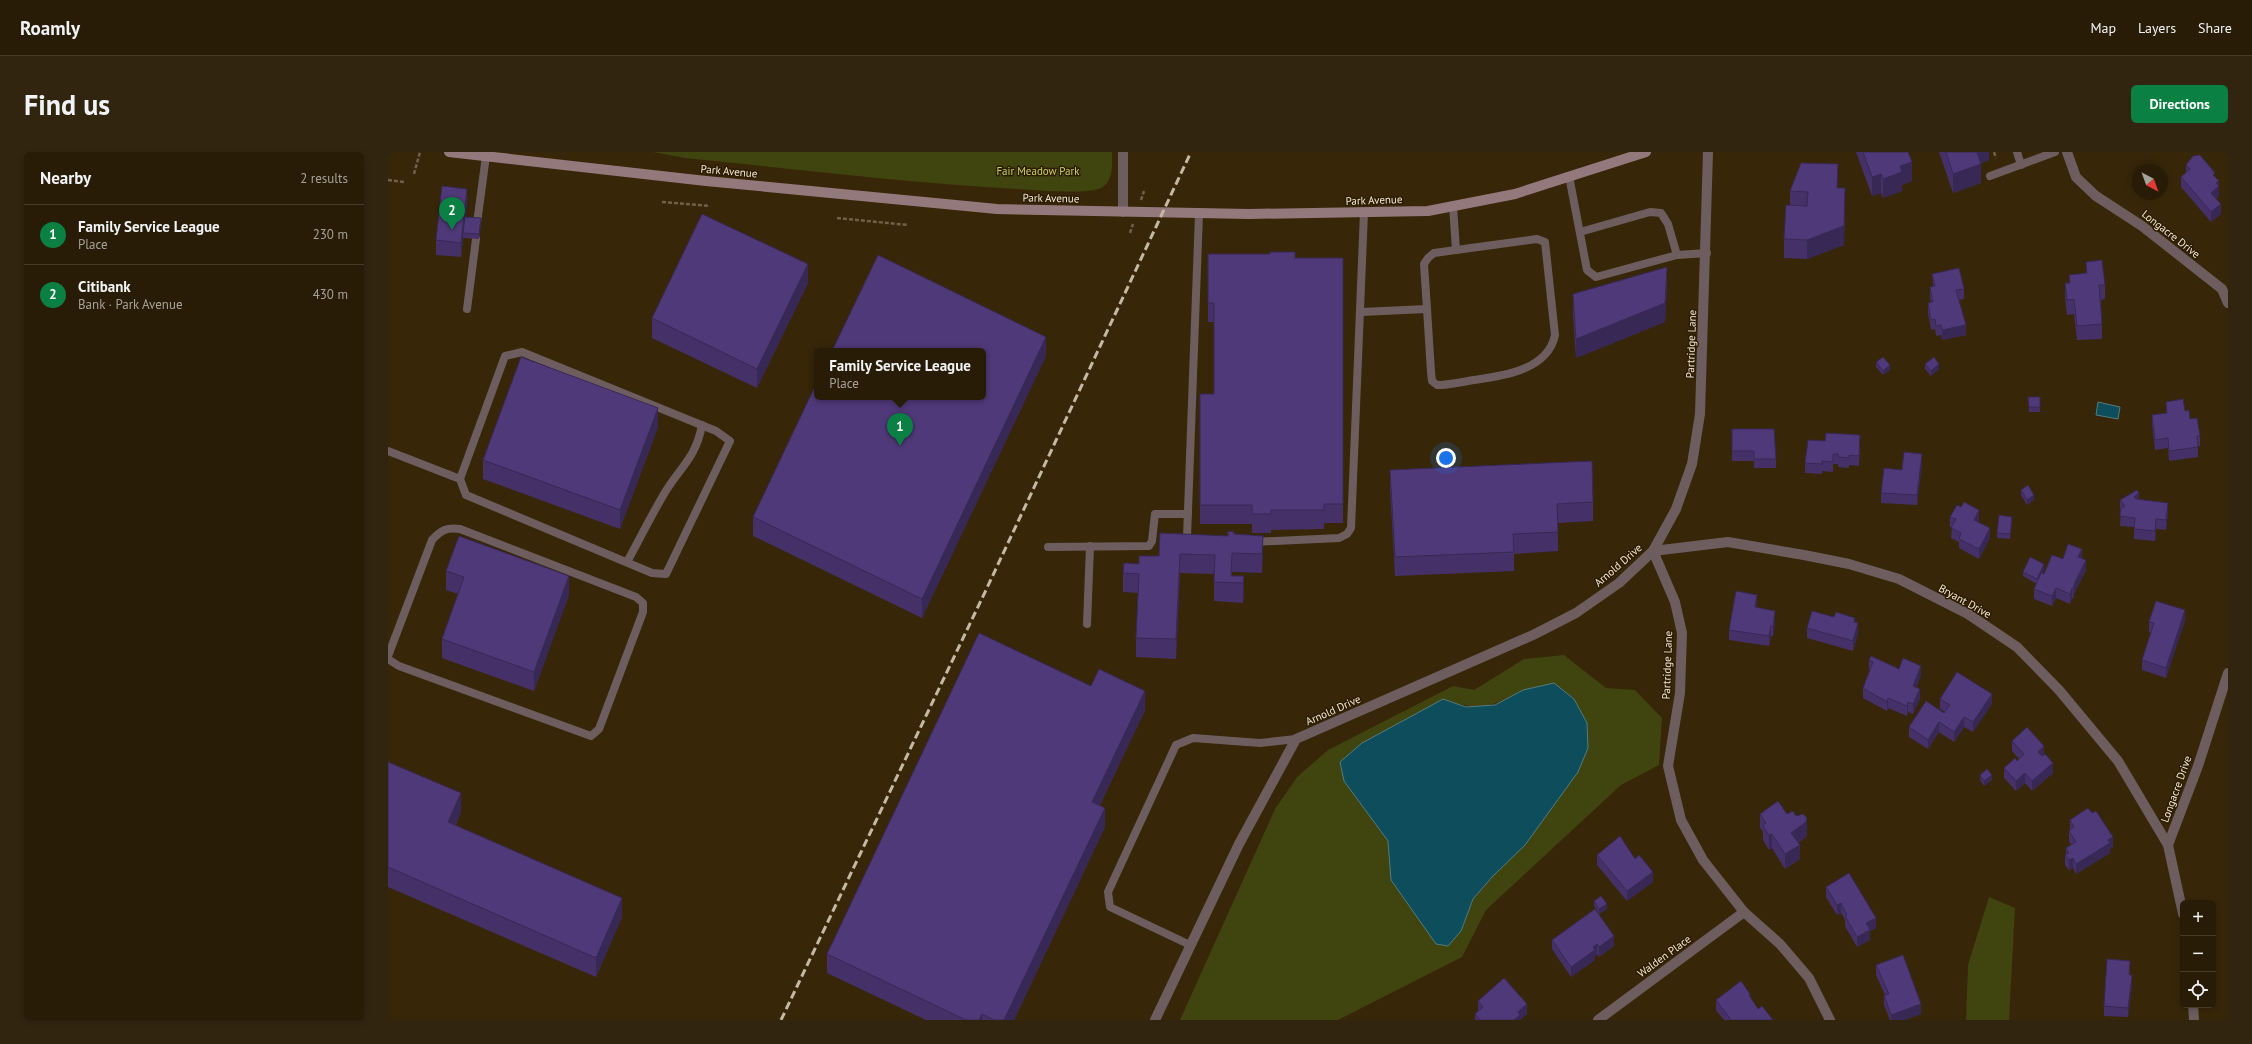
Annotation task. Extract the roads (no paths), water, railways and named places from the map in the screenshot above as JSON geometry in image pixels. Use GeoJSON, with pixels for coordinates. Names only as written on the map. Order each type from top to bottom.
{"type":"FeatureCollection","features":[{"type":"Feature","properties":{"kind":"main road","name":"Park Avenue"},"geometry":{"type":"LineString","coordinates":[[449,152],[706,181],[997,209],[1198,214],[1428,211],[1515,194],[1646,152]]}},
{"type":"Feature","properties":{"kind":"street"},"geometry":{"type":"LineString","coordinates":[[1123,152],[1123,212]]}},
{"type":"Feature","properties":{"kind":"street","name":"Partridge Lane"},"geometry":{"type":"LineString","coordinates":[[1708,152],[1700,414],[1692,464],[1676,509],[1653,551],[1675,602],[1682,633],[1680,693],[1668,766],[1681,820],[1703,860],[1744,912],[1780,944],[1809,978],[1830,1020]]}},
{"type":"Feature","properties":{"kind":"street","name":"Longacre Drive"},"geometry":{"type":"LineString","coordinates":[[2067,152],[2076,177],[2096,196],[2142,226],[2225,286],[2228,303]]}},
{"type":"Feature","properties":{"kind":"street","name":"Bryant Drive"},"geometry":{"type":"LineString","coordinates":[[1653,551],[1728,542],[1849,564],[1899,580],[1968,614],[2017,647],[2059,690],[2118,761],[2168,845]]}},
{"type":"Feature","properties":{"kind":"street","name":"Arnold Drive"},"geometry":{"type":"LineString","coordinates":[[1296,740],[1533,636],[1576,613],[1619,583],[1653,551]]}},
{"type":"Feature","properties":{"kind":"street","name":"Longacre Drive"},"geometry":{"type":"LineString","coordinates":[[2168,845],[2198,766],[2228,673]]}},
{"type":"Feature","properties":{"kind":"street"},"geometry":{"type":"LineString","coordinates":[[1156,1020],[1190,945],[1239,844],[1296,740]]}},
{"type":"Feature","properties":{"kind":"street"},"geometry":{"type":"LineString","coordinates":[[2168,845],[2180,900]]}},
{"type":"Feature","properties":{"kind":"street","name":"Walden Place"},"geometry":{"type":"LineString","coordinates":[[1598,1020],[1744,912]]}},
{"type":"Feature","properties":{"kind":"street"},"geometry":{"type":"LineString","coordinates":[[2193,1008],[2194,1020]]}},
{"type":"Feature","properties":{"kind":"lane"},"geometry":{"type":"LineString","coordinates":[[2017,152],[2021,165]]}},
{"type":"Feature","properties":{"kind":"lane"},"geometry":{"type":"LineString","coordinates":[[1990,176],[2055,152]]}},
{"type":"Feature","properties":{"kind":"lane"},"geometry":{"type":"LineString","coordinates":[[477,223],[486,156]]}},
{"type":"Feature","properties":{"kind":"lane"},"geometry":{"type":"LineString","coordinates":[[1569,176],[1587,270],[1596,277],[1677,255],[1706,253]]}},
{"type":"Feature","properties":{"kind":"lane"},"geometry":{"type":"LineString","coordinates":[[1453,206],[1456,250]]}},
{"type":"Feature","properties":{"kind":"lane"},"geometry":{"type":"LineString","coordinates":[[1580,232],[1650,212],[1661,212],[1668,224],[1677,255]]}},
{"type":"Feature","properties":{"kind":"lane"},"geometry":{"type":"LineString","coordinates":[[1244,542],[1340,538],[1347,534],[1351,528],[1364,213]]}},
{"type":"Feature","properties":{"kind":"lane"},"geometry":{"type":"LineString","coordinates":[[1198,214],[1187,537],[1189,541],[1200,542]]}},
{"type":"Feature","properties":{"kind":"lane"},"geometry":{"type":"LineString","coordinates":[[467,309],[476,239]]}},
{"type":"Feature","properties":{"kind":"lane"},"geometry":{"type":"LineString","coordinates":[[1537,239],[1545,242],[1555,335],[1553,345],[1547,353],[1535,362],[1511,374],[1437,385],[1432,381],[1427,310],[1424,264],[1434,253],[1537,239]]}},
{"type":"Feature","properties":{"kind":"lane"},"geometry":{"type":"LineString","coordinates":[[1361,312],[1427,310]]}},
{"type":"Feature","properties":{"kind":"lane"},"geometry":{"type":"LineString","coordinates":[[522,352],[702,424],[716,430],[730,441],[666,574],[652,573],[466,495],[460,479],[505,356],[522,352]]}},
{"type":"Feature","properties":{"kind":"lane"},"geometry":{"type":"LineString","coordinates":[[627,562],[665,492],[691,458],[699,440],[702,424]]}},
{"type":"Feature","properties":{"kind":"lane"},"geometry":{"type":"LineString","coordinates":[[388,451],[460,479]]}},
{"type":"Feature","properties":{"kind":"lane"},"geometry":{"type":"LineString","coordinates":[[1048,547],[1148,546],[1152,541],[1155,514],[1188,514]]}},
{"type":"Feature","properties":{"kind":"lane"},"geometry":{"type":"LineString","coordinates":[[388,656],[432,540],[439,532],[449,527],[460,529],[629,594],[636,597],[643,603],[643,612],[599,729],[591,736],[399,666],[388,659]]}},
{"type":"Feature","properties":{"kind":"lane"},"geometry":{"type":"LineString","coordinates":[[1088,624],[1090,546]]}},
{"type":"Feature","properties":{"kind":"lane"},"geometry":{"type":"LineString","coordinates":[[1190,945],[1110,907],[1108,892],[1176,745],[1193,738],[1260,743],[1296,740]]}},
{"type":"Feature","properties":{"kind":"water"},"geometry":{"type":"Polygon","coordinates":[[[2098,402],[2120,407],[2118,419],[2096,415],[2098,402]]]}},
{"type":"Feature","properties":{"kind":"water"},"geometry":{"type":"Polygon","coordinates":[[[1554,683],[1574,699],[1587,723],[1588,748],[1578,772],[1525,845],[1493,876],[1473,899],[1461,931],[1448,946],[1436,944],[1391,880],[1388,841],[1344,781],[1340,762],[1362,743],[1443,699],[1466,707],[1495,705],[1523,690],[1554,683]]]}},
{"type":"Feature","properties":{"kind":"railway"},"geometry":{"type":"LineString","coordinates":[[781,1020],[986,590],[1191,152]]}},
{"type":"Feature","properties":{"kind":"place","name":"Citibank"},"geometry":{"type":"Point","coordinates":[452,230]}},
{"type":"Feature","properties":{"kind":"place","name":"Family Service League"},"geometry":{"type":"Point","coordinates":[900,446]}},
{"type":"Feature","properties":{"kind":"park label","name":"Fair Meadow Park"},"geometry":{"type":"Point","coordinates":[1038,171]}}]}
